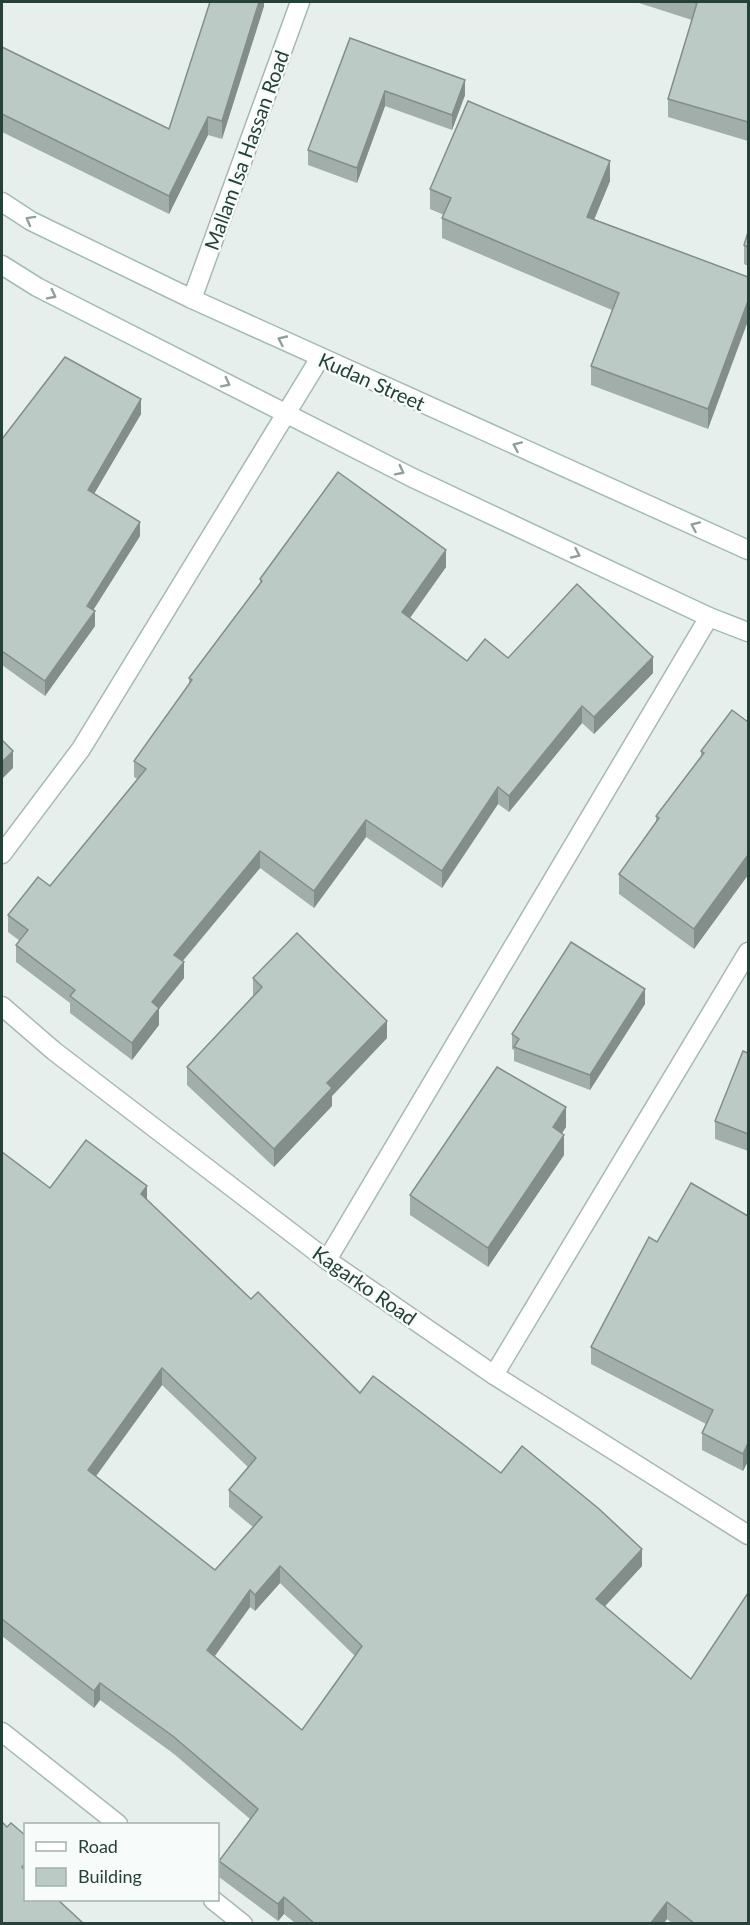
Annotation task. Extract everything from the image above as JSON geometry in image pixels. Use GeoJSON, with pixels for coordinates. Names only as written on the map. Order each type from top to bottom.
{"type":"FeatureCollection","features":[{"type":"Feature","properties":{"kind":"street","name":"Mallam Isa Hassan Road"},"geometry":{"type":"LineString","coordinates":[[192,300],[300,2]]}},
{"type":"Feature","properties":{"kind":"street","name":"Kudan Street"},"geometry":{"type":"LineString","coordinates":[[2,202],[31,221],[192,300],[748,549]]}},
{"type":"Feature","properties":{"kind":"street"},"geometry":{"type":"LineString","coordinates":[[2,265],[37,287],[413,478],[709,617],[748,632]]}},
{"type":"Feature","properties":{"kind":"street"},"geometry":{"type":"LineString","coordinates":[[2,854],[81,749],[320,358]]}},
{"type":"Feature","properties":{"kind":"street"},"geometry":{"type":"LineString","coordinates":[[327,1260],[709,617]]}},
{"type":"Feature","properties":{"kind":"street"},"geometry":{"type":"LineString","coordinates":[[494,1375],[748,952]]}},
{"type":"Feature","properties":{"kind":"street","name":"Kagarko Road"},"geometry":{"type":"LineString","coordinates":[[2,1006],[54,1051],[327,1260],[494,1375],[748,1534]]}},
{"type":"Feature","properties":{"kind":"street"},"geometry":{"type":"LineString","coordinates":[[2,1732],[117,1823]]}},
{"type":"Feature","properties":{"kind":"street"},"geometry":{"type":"LineString","coordinates":[[216,1901],[243,1923]]}},
{"type":"Feature","properties":{"kind":"building"},"geometry":{"type":"Polygon","coordinates":[[[210,2],[259,2],[222,121],[208,117],[169,196],[2,114],[2,47],[169,129],[210,2]]]}},
{"type":"Feature","properties":{"kind":"building"},"geometry":{"type":"Polygon","coordinates":[[[691,2],[748,2],[748,122],[668,99],[697,3],[691,2]]]}},
{"type":"Feature","properties":{"kind":"building"},"geometry":{"type":"Polygon","coordinates":[[[350,38],[465,80],[452,115],[385,91],[357,168],[308,150],[350,38]]]}},
{"type":"Feature","properties":{"kind":"building"},"geometry":{"type":"Polygon","coordinates":[[[468,101],[610,161],[587,217],[748,277],[748,301],[708,409],[591,366],[619,293],[442,218],[451,198],[430,189],[468,101]]]}},
{"type":"Feature","properties":{"kind":"building"},"geometry":{"type":"Polygon","coordinates":[[[748,232],[748,247],[744,245],[748,232]]]}},
{"type":"Feature","properties":{"kind":"building"},"geometry":{"type":"Polygon","coordinates":[[[65,357],[141,399],[88,490],[140,522],[87,606],[95,611],[45,681],[2,651],[2,439],[65,357]]]}},
{"type":"Feature","properties":{"kind":"building"},"geometry":{"type":"Polygon","coordinates":[[[338,472],[446,550],[402,612],[467,661],[485,639],[508,658],[577,584],[653,657],[594,717],[582,706],[509,796],[498,787],[442,871],[366,820],[314,891],[260,851],[174,955],[184,962],[152,1002],[159,1008],[132,1043],[70,996],[75,990],[16,945],[28,930],[8,915],[38,877],[50,886],[146,769],[134,761],[192,680],[189,678],[262,581],[260,579],[338,472]]]}},
{"type":"Feature","properties":{"kind":"building"},"geometry":{"type":"Polygon","coordinates":[[[732,710],[748,722],[748,855],[694,929],[619,874],[659,818],[656,816],[704,753],[701,751],[732,710]]]}},
{"type":"Feature","properties":{"kind":"building"},"geometry":{"type":"Polygon","coordinates":[[[2,740],[13,751],[2,762],[2,740]]]}},
{"type":"Feature","properties":{"kind":"building"},"geometry":{"type":"Polygon","coordinates":[[[297,933],[387,1021],[327,1083],[332,1088],[274,1149],[187,1067],[262,987],[253,978],[297,933]]]}},
{"type":"Feature","properties":{"kind":"building"},"geometry":{"type":"Polygon","coordinates":[[[571,942],[645,989],[590,1075],[514,1047],[519,1039],[512,1034],[571,942]]]}},
{"type":"Feature","properties":{"kind":"building"},"geometry":{"type":"Polygon","coordinates":[[[743,1051],[748,1053],[748,1134],[715,1121],[743,1051]]]}},
{"type":"Feature","properties":{"kind":"building"},"geometry":{"type":"Polygon","coordinates":[[[497,1067],[566,1107],[553,1127],[564,1135],[488,1248],[410,1195],[497,1067]]]}},
{"type":"Feature","properties":{"kind":"building"},"geometry":{"type":"Polygon","coordinates":[[[86,1140],[147,1186],[141,1194],[251,1299],[258,1292],[360,1393],[373,1376],[501,1473],[522,1446],[598,1508],[642,1549],[596,1599],[691,1679],[748,1593],[748,1923],[694,1923],[667,1902],[651,1923],[314,1923],[284,1897],[278,1904],[219,1861],[258,1809],[174,1737],[100,1683],[94,1691],[2,1619],[2,1152],[50,1188],[86,1140]],[[162,1368],[88,1470],[215,1570],[262,1517],[229,1490],[256,1458],[162,1368]],[[280,1566],[255,1595],[250,1590],[207,1650],[302,1730],[362,1646],[280,1566]]]}},
{"type":"Feature","properties":{"kind":"building"},"geometry":{"type":"Polygon","coordinates":[[[691,1183],[748,1216],[748,1443],[743,1454],[702,1433],[713,1410],[591,1347],[649,1237],[657,1242],[691,1183]]]}},
{"type":"Feature","properties":{"kind":"building"},"geometry":{"type":"Polygon","coordinates":[[[2,1822],[7,1827],[11,1823],[24,1834],[24,1865],[22,1867],[24,1869],[24,1901],[59,1901],[83,1923],[2,1923],[2,1822]]]}}]}
